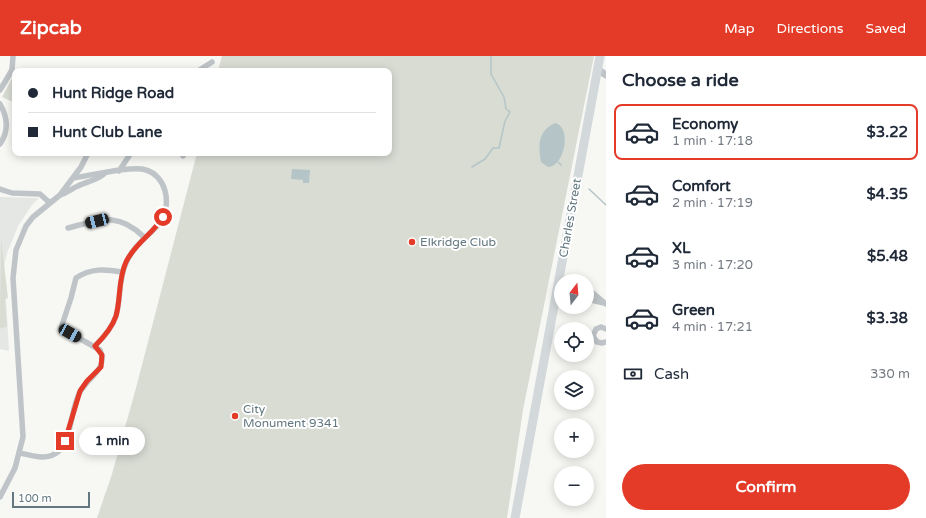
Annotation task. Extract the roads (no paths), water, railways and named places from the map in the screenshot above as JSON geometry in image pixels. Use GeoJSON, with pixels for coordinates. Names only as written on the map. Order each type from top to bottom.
{"type":"FeatureCollection","features":[{"type":"Feature","properties":{"kind":"main road","name":"Charles Street"},"geometry":{"type":"LineString","coordinates":[[561,274],[602,68],[600,56]]}},
{"type":"Feature","properties":{"kind":"main road","name":"Charles Street"},"geometry":{"type":"LineString","coordinates":[[515,518],[555,314]]}},
{"type":"Feature","properties":{"kind":"street"},"geometry":{"type":"LineString","coordinates":[[12,68],[13,56]]}},
{"type":"Feature","properties":{"kind":"street"},"geometry":{"type":"LineString","coordinates":[[203,68],[212,62]]}},
{"type":"Feature","properties":{"kind":"street"},"geometry":{"type":"LineString","coordinates":[[602,68],[606,75]]}},
{"type":"Feature","properties":{"kind":"street"},"geometry":{"type":"LineString","coordinates":[[0,90],[12,70]]}},
{"type":"Feature","properties":{"kind":"street"},"geometry":{"type":"LineString","coordinates":[[0,104],[7,123],[6,132],[0,144]]}},
{"type":"Feature","properties":{"kind":"street"},"geometry":{"type":"LineString","coordinates":[[0,497],[15,468],[20,453],[23,422],[14,262],[18,243],[26,226],[33,217],[60,195],[73,178],[86,156]]}},
{"type":"Feature","properties":{"kind":"street"},"geometry":{"type":"LineString","coordinates":[[119,171],[129,156]]}},
{"type":"Feature","properties":{"kind":"street"},"geometry":{"type":"LineString","coordinates":[[73,178],[135,169],[147,170],[158,178],[164,187],[166,205],[163,217],[131,253],[122,272],[116,316],[109,330],[95,346]]}},
{"type":"Feature","properties":{"kind":"street"},"geometry":{"type":"LineString","coordinates":[[60,195],[68,193],[86,182],[96,180],[105,173]]}},
{"type":"Feature","properties":{"kind":"street"},"geometry":{"type":"LineString","coordinates":[[0,189],[12,193],[40,194],[50,203]]}},
{"type":"Feature","properties":{"kind":"street"},"geometry":{"type":"LineString","coordinates":[[68,228],[97,221],[118,220],[131,225],[144,237]]}},
{"type":"Feature","properties":{"kind":"street"},"geometry":{"type":"LineString","coordinates":[[20,453],[46,457],[59,451],[65,441],[80,391],[87,381],[101,367],[103,359],[100,350],[61,328],[76,278],[90,271],[99,270],[122,272]]}},
{"type":"Feature","properties":{"kind":"street"},"geometry":{"type":"LineString","coordinates":[[594,294],[606,304]]}},
{"type":"Feature","properties":{"kind":"street"},"geometry":{"type":"LineString","coordinates":[[594,301],[606,304]]}},
{"type":"Feature","properties":{"kind":"street"},"geometry":{"type":"LineString","coordinates":[[606,329],[599,328],[594,331],[593,336],[597,342],[602,344],[606,342]]}},
{"type":"Feature","properties":{"kind":"waterway"},"geometry":{"type":"LineString","coordinates":[[472,167],[485,159],[493,148],[499,148],[505,121],[510,112],[506,109],[504,97],[491,74],[491,56]]}},
{"type":"Feature","properties":{"kind":"waterway"},"geometry":{"type":"LineString","coordinates":[[558,162],[561,165]]}},
{"type":"Feature","properties":{"kind":"waterway"},"geometry":{"type":"LineString","coordinates":[[589,189],[606,205]]}},
{"type":"Feature","properties":{"kind":"place","name":"Elkridge Club"},"geometry":{"type":"Point","coordinates":[412,242]}},
{"type":"Feature","properties":{"kind":"place","name":"City Monument 9341"},"geometry":{"type":"Point","coordinates":[235,416]}}]}
